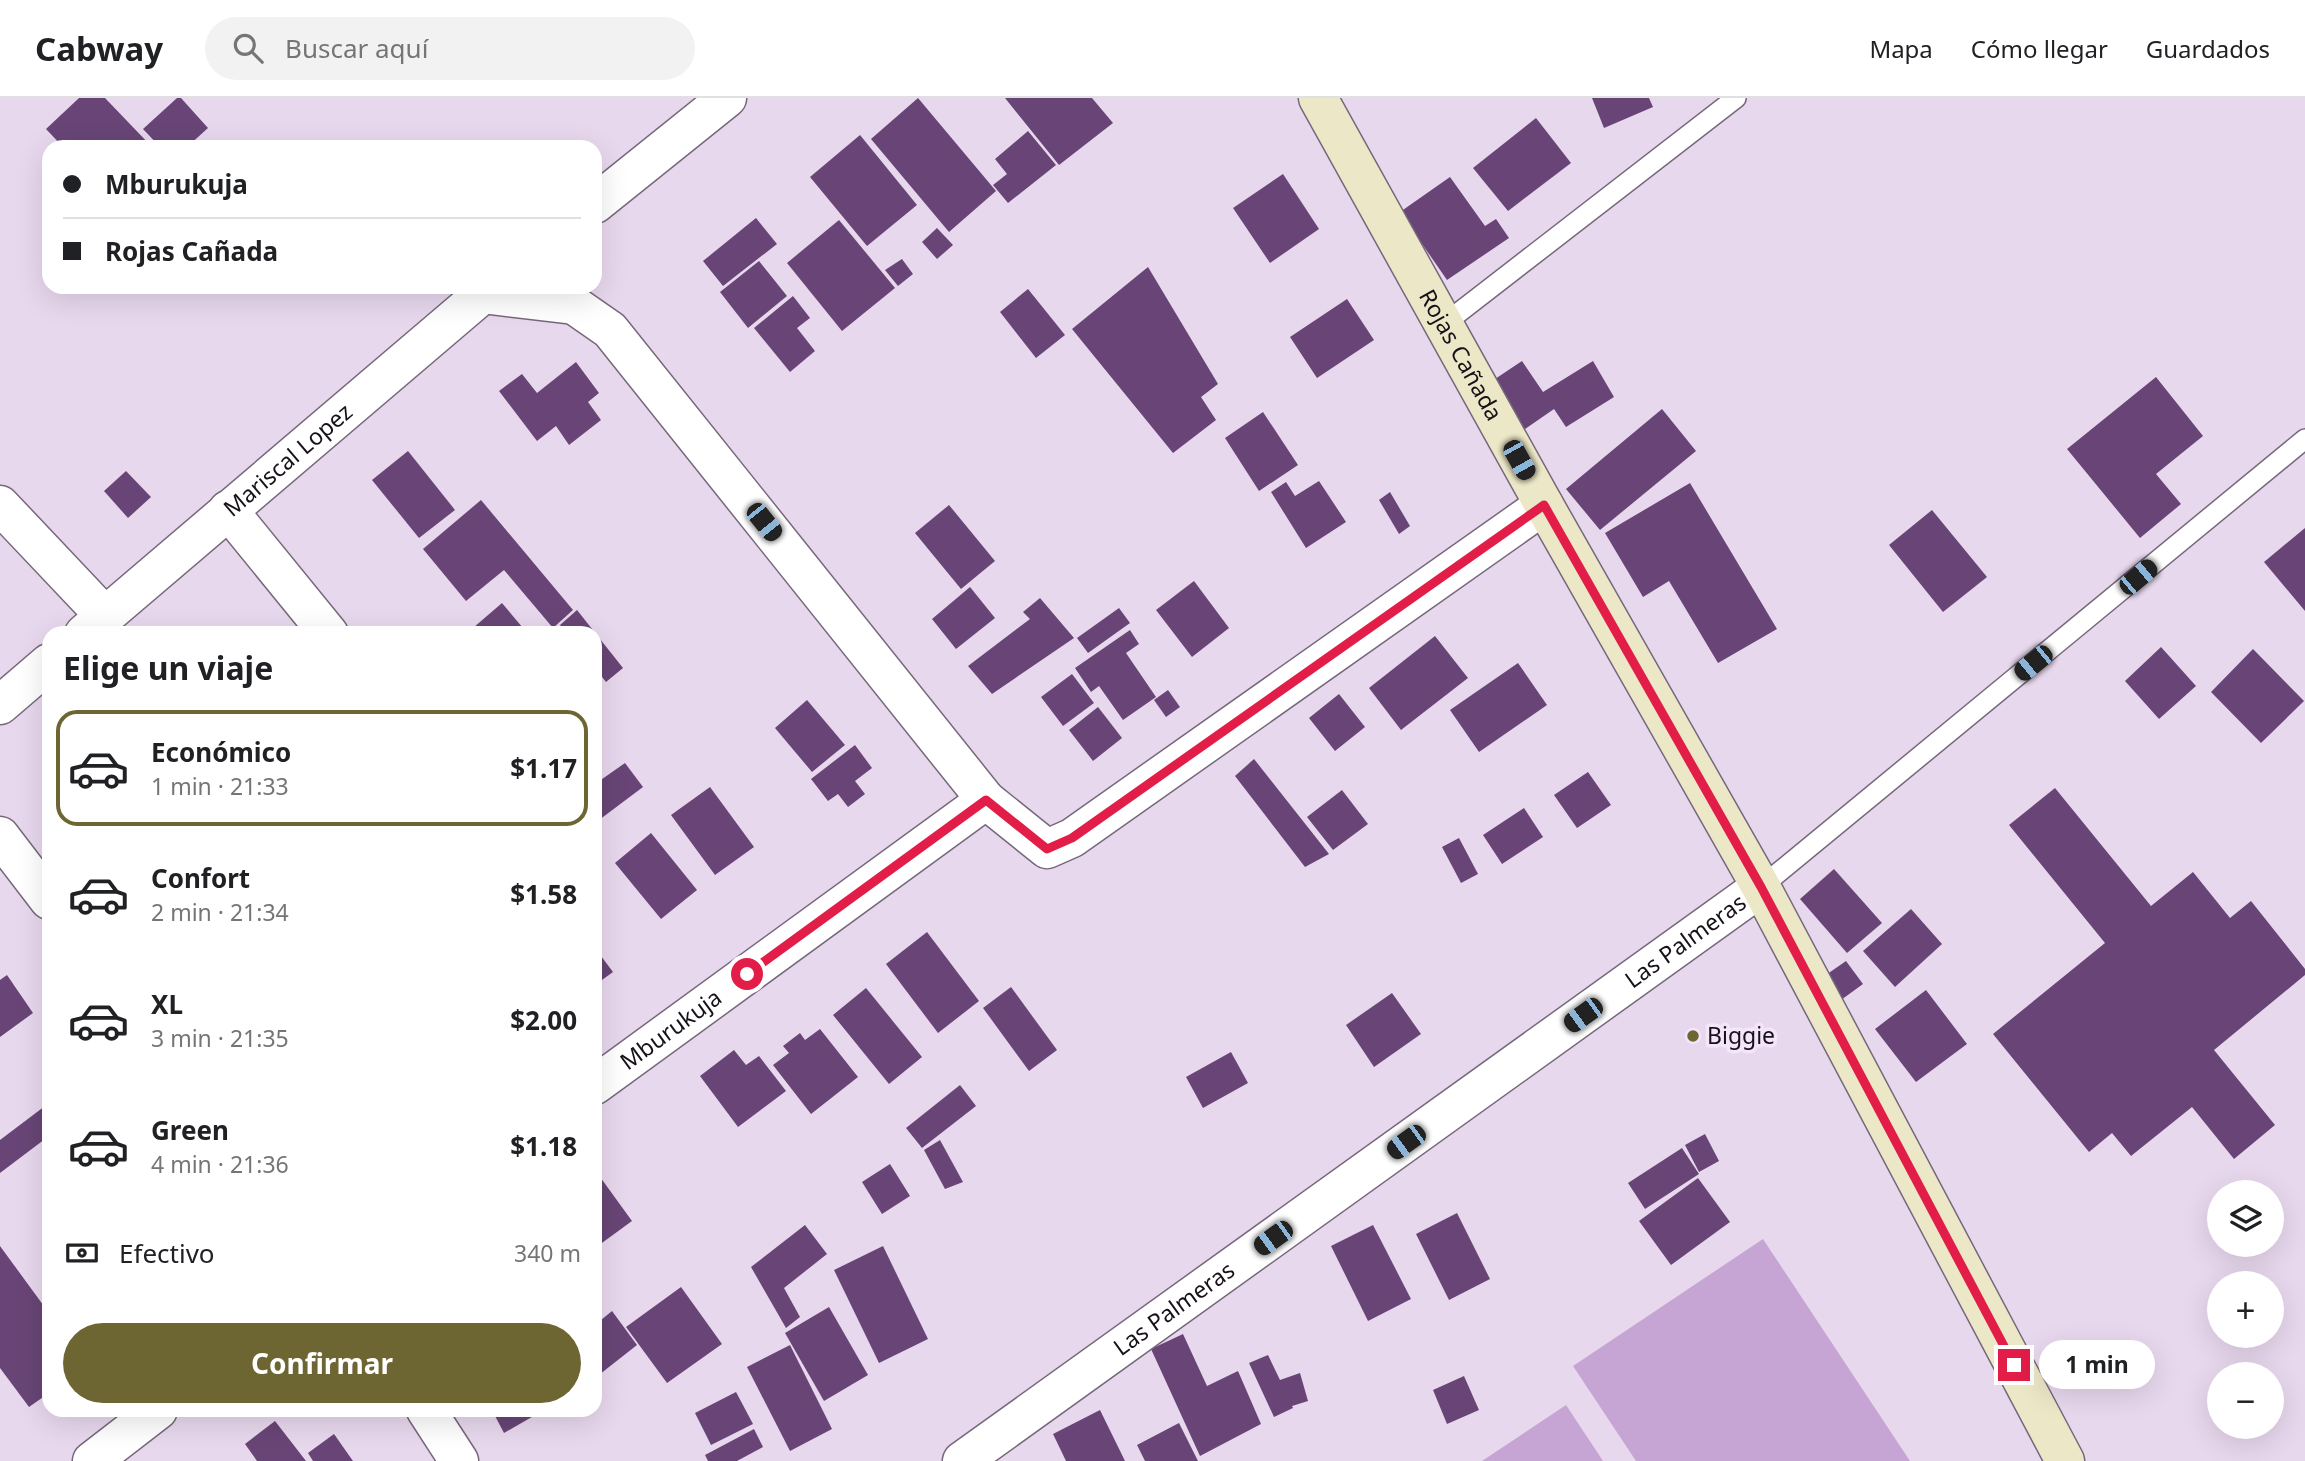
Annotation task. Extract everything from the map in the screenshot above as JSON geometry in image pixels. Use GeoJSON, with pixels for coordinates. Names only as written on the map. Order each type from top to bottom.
{"type":"FeatureCollection","features":[{"type":"Feature","properties":{"kind":"main road","name":"Rojas Cañada"},"geometry":{"type":"LineString","coordinates":[[1318,98],[1544,505],[1761,887],[2065,1461]]}},
{"type":"Feature","properties":{"kind":"street"},"geometry":{"type":"LineString","coordinates":[[602,198],[727,98]]}},
{"type":"Feature","properties":{"kind":"street","name":"Mariscal Lopez"},"geometry":{"type":"LineString","coordinates":[[94,625],[483,294]]}},
{"type":"Feature","properties":{"kind":"street"},"geometry":{"type":"LineString","coordinates":[[506,294],[574,305],[610,330],[986,800],[1047,849],[1072,838],[1544,505]]}},
{"type":"Feature","properties":{"kind":"street"},"geometry":{"type":"LineString","coordinates":[[0,505],[94,625]]}},
{"type":"Feature","properties":{"kind":"street"},"geometry":{"type":"LineString","coordinates":[[228,510],[322,626]]}},
{"type":"Feature","properties":{"kind":"street"},"geometry":{"type":"LineString","coordinates":[[0,705],[42,669]]}},
{"type":"Feature","properties":{"kind":"street","name":"Mburukuja"},"geometry":{"type":"LineString","coordinates":[[602,1080],[986,800]]}},
{"type":"Feature","properties":{"kind":"street"},"geometry":{"type":"LineString","coordinates":[[0,836],[42,891]]}},
{"type":"Feature","properties":{"kind":"street","name":"Las Palmeras"},"geometry":{"type":"LineString","coordinates":[[962,1461],[1761,887]]}},
{"type":"Feature","properties":{"kind":"street"},"geometry":{"type":"LineString","coordinates":[[92,1461],[149,1417]]}},
{"type":"Feature","properties":{"kind":"street"},"geometry":{"type":"LineString","coordinates":[[431,1417],[459,1461]]}},
{"type":"Feature","properties":{"kind":"lane"},"geometry":{"type":"LineString","coordinates":[[1444,324],[1737,98]]}},
{"type":"Feature","properties":{"kind":"lane"},"geometry":{"type":"LineString","coordinates":[[1761,887],[2305,439]]}},
{"type":"Feature","properties":{"kind":"shaded area"},"geometry":{"type":"Polygon","coordinates":[[[1763,1239],[1910,1461],[1636,1461],[1573,1366],[1763,1239]]]}},
{"type":"Feature","properties":{"kind":"shaded area"},"geometry":{"type":"Polygon","coordinates":[[[1566,1405],[1603,1461],[1482,1461],[1566,1405]]]}},
{"type":"Feature","properties":{"kind":"building"},"geometry":{"type":"Polygon","coordinates":[[[79,98],[105,98],[145,140],[56,140],[46,129],[79,98]]]}},
{"type":"Feature","properties":{"kind":"building"},"geometry":{"type":"Polygon","coordinates":[[[177,98],[181,98],[208,128],[195,140],[153,140],[143,129],[177,98]]]}},
{"type":"Feature","properties":{"kind":"building"},"geometry":{"type":"Polygon","coordinates":[[[918,98],[996,191],[949,232],[871,139],[918,98]]]}},
{"type":"Feature","properties":{"kind":"building"},"geometry":{"type":"Polygon","coordinates":[[[1005,98],[1092,98],[1113,123],[1059,165],[1005,98]]]}},
{"type":"Feature","properties":{"kind":"building"},"geometry":{"type":"Polygon","coordinates":[[[1592,98],[1649,98],[1653,107],[1604,128],[1592,98]]]}},
{"type":"Feature","properties":{"kind":"building"},"geometry":{"type":"Polygon","coordinates":[[[1536,118],[1571,163],[1508,211],[1473,168],[1536,118]]]}},
{"type":"Feature","properties":{"kind":"building"},"geometry":{"type":"Polygon","coordinates":[[[1028,131],[1056,165],[1008,203],[993,185],[1007,174],[995,159],[1028,131]]]}},
{"type":"Feature","properties":{"kind":"building"},"geometry":{"type":"Polygon","coordinates":[[[860,135],[917,205],[867,246],[810,177],[860,135]]]}},
{"type":"Feature","properties":{"kind":"building"},"geometry":{"type":"Polygon","coordinates":[[[1283,174],[1319,229],[1270,263],[1233,208],[1283,174]]]}},
{"type":"Feature","properties":{"kind":"building"},"geometry":{"type":"Polygon","coordinates":[[[1450,177],[1485,226],[1496,219],[1509,238],[1447,280],[1400,212],[1450,177]]]}},
{"type":"Feature","properties":{"kind":"building"},"geometry":{"type":"Polygon","coordinates":[[[756,218],[777,244],[723,286],[703,261],[756,218]]]}},
{"type":"Feature","properties":{"kind":"building"},"geometry":{"type":"Polygon","coordinates":[[[839,220],[895,288],[842,331],[787,263],[839,220]]]}},
{"type":"Feature","properties":{"kind":"building"},"geometry":{"type":"Polygon","coordinates":[[[937,228],[953,245],[937,259],[922,242],[937,228]]]}},
{"type":"Feature","properties":{"kind":"building"},"geometry":{"type":"Polygon","coordinates":[[[902,259],[913,274],[898,286],[885,270],[902,259]]]}},
{"type":"Feature","properties":{"kind":"building"},"geometry":{"type":"Polygon","coordinates":[[[759,261],[787,296],[748,328],[720,292],[759,261]]]}},
{"type":"Feature","properties":{"kind":"building"},"geometry":{"type":"Polygon","coordinates":[[[1148,267],[1218,384],[1201,397],[1216,420],[1173,453],[1072,329],[1148,267]]]}},
{"type":"Feature","properties":{"kind":"building"},"geometry":{"type":"Polygon","coordinates":[[[1028,289],[1065,335],[1036,358],[1000,312],[1028,289]]]}},
{"type":"Feature","properties":{"kind":"building"},"geometry":{"type":"Polygon","coordinates":[[[793,296],[810,318],[797,328],[815,351],[790,372],[754,328],[793,296]]]}},
{"type":"Feature","properties":{"kind":"building"},"geometry":{"type":"Polygon","coordinates":[[[1347,299],[1374,340],[1317,378],[1290,337],[1347,299]]]}},
{"type":"Feature","properties":{"kind":"building"},"geometry":{"type":"Polygon","coordinates":[[[1522,361],[1543,392],[1593,361],[1614,397],[1566,427],[1554,409],[1522,431],[1489,383],[1522,361]]]}},
{"type":"Feature","properties":{"kind":"building"},"geometry":{"type":"Polygon","coordinates":[[[576,362],[599,393],[588,402],[601,420],[569,445],[556,426],[537,441],[499,391],[522,374],[537,393],[576,362]]]}},
{"type":"Feature","properties":{"kind":"building"},"geometry":{"type":"Polygon","coordinates":[[[2156,377],[2203,436],[2156,474],[2181,504],[2140,538],[2067,449],[2156,377]]]}},
{"type":"Feature","properties":{"kind":"building"},"geometry":{"type":"Polygon","coordinates":[[[1662,409],[1696,451],[1600,530],[1566,489],[1662,409]]]}},
{"type":"Feature","properties":{"kind":"building"},"geometry":{"type":"Polygon","coordinates":[[[1263,412],[1298,465],[1259,491],[1225,438],[1263,412]]]}},
{"type":"Feature","properties":{"kind":"building"},"geometry":{"type":"Polygon","coordinates":[[[408,451],[455,510],[419,538],[372,480],[408,451]]]}},
{"type":"Feature","properties":{"kind":"building"},"geometry":{"type":"Polygon","coordinates":[[[126,471],[151,497],[128,518],[104,491],[126,471]]]}},
{"type":"Feature","properties":{"kind":"building"},"geometry":{"type":"Polygon","coordinates":[[[1319,481],[1346,522],[1306,548],[1271,492],[1286,482],[1295,496],[1319,481]]]}},
{"type":"Feature","properties":{"kind":"building"},"geometry":{"type":"Polygon","coordinates":[[[1690,483],[1777,629],[1718,663],[1669,581],[1643,597],[1605,533],[1690,483]]]}},
{"type":"Feature","properties":{"kind":"building"},"geometry":{"type":"Polygon","coordinates":[[[1390,492],[1410,526],[1399,534],[1379,500],[1390,492]]]}},
{"type":"Feature","properties":{"kind":"building"},"geometry":{"type":"Polygon","coordinates":[[[481,500],[573,610],[555,626],[551,626],[504,570],[466,601],[423,549],[481,500]]]}},
{"type":"Feature","properties":{"kind":"building"},"geometry":{"type":"Polygon","coordinates":[[[949,505],[995,561],[961,589],[915,533],[949,505]]]}},
{"type":"Feature","properties":{"kind":"building"},"geometry":{"type":"Polygon","coordinates":[[[1932,510],[1987,577],[1943,612],[1889,545],[1932,510]]]}},
{"type":"Feature","properties":{"kind":"building"},"geometry":{"type":"Polygon","coordinates":[[[2305,528],[2305,611],[2264,562],[2305,528]]]}},
{"type":"Feature","properties":{"kind":"building"},"geometry":{"type":"Polygon","coordinates":[[[1194,581],[1229,628],[1192,657],[1156,610],[1194,581]]]}},
{"type":"Feature","properties":{"kind":"building"},"geometry":{"type":"Polygon","coordinates":[[[970,587],[995,618],[956,649],[932,619],[970,587]]]}},
{"type":"Feature","properties":{"kind":"building"},"geometry":{"type":"Polygon","coordinates":[[[1040,598],[1074,638],[992,694],[968,666],[1030,619],[1023,612],[1040,598]]]}},
{"type":"Feature","properties":{"kind":"building"},"geometry":{"type":"Polygon","coordinates":[[[502,603],[521,626],[475,626],[502,603]]]}},
{"type":"Feature","properties":{"kind":"building"},"geometry":{"type":"Polygon","coordinates":[[[1119,608],[1130,623],[1088,653],[1077,638],[1119,608]]]}},
{"type":"Feature","properties":{"kind":"building"},"geometry":{"type":"Polygon","coordinates":[[[577,610],[590,626],[561,626],[577,610]]]}},
{"type":"Feature","properties":{"kind":"building"},"geometry":{"type":"Polygon","coordinates":[[[1130,630],[1139,644],[1126,653],[1156,697],[1123,720],[1099,686],[1091,692],[1075,668],[1130,630]]]}},
{"type":"Feature","properties":{"kind":"building"},"geometry":{"type":"Polygon","coordinates":[[[1435,636],[1468,678],[1401,730],[1369,688],[1435,636]]]}},
{"type":"Feature","properties":{"kind":"building"},"geometry":{"type":"Polygon","coordinates":[[[602,642],[623,668],[606,682],[602,677],[602,642]]]}},
{"type":"Feature","properties":{"kind":"building"},"geometry":{"type":"Polygon","coordinates":[[[2161,647],[2196,686],[2159,719],[2125,681],[2161,647]]]}},
{"type":"Feature","properties":{"kind":"building"},"geometry":{"type":"Polygon","coordinates":[[[2253,649],[2304,701],[2261,743],[2211,692],[2253,649]]]}},
{"type":"Feature","properties":{"kind":"building"},"geometry":{"type":"Polygon","coordinates":[[[1518,663],[1547,705],[1479,752],[1450,710],[1518,663]]]}},
{"type":"Feature","properties":{"kind":"building"},"geometry":{"type":"Polygon","coordinates":[[[1072,674],[1094,703],[1063,726],[1041,697],[1072,674]]]}},
{"type":"Feature","properties":{"kind":"building"},"geometry":{"type":"Polygon","coordinates":[[[1168,690],[1180,707],[1166,717],[1154,700],[1168,690]]]}},
{"type":"Feature","properties":{"kind":"building"},"geometry":{"type":"Polygon","coordinates":[[[1339,694],[1365,727],[1335,751],[1309,718],[1339,694]]]}},
{"type":"Feature","properties":{"kind":"building"},"geometry":{"type":"Polygon","coordinates":[[[807,700],[845,745],[812,772],[775,728],[807,700]]]}},
{"type":"Feature","properties":{"kind":"building"},"geometry":{"type":"Polygon","coordinates":[[[1098,707],[1122,738],[1093,761],[1069,730],[1098,707]]]}},
{"type":"Feature","properties":{"kind":"building"},"geometry":{"type":"Polygon","coordinates":[[[855,745],[872,768],[855,781],[865,794],[848,807],[838,794],[828,801],[811,779],[855,745]]]}},
{"type":"Feature","properties":{"kind":"building"},"geometry":{"type":"Polygon","coordinates":[[[1254,759],[1329,854],[1305,867],[1235,776],[1254,759]]]}},
{"type":"Feature","properties":{"kind":"building"},"geometry":{"type":"Polygon","coordinates":[[[625,763],[643,787],[602,818],[602,779],[625,763]]]}},
{"type":"Feature","properties":{"kind":"building"},"geometry":{"type":"Polygon","coordinates":[[[1588,772],[1611,805],[1577,828],[1554,795],[1588,772]]]}},
{"type":"Feature","properties":{"kind":"building"},"geometry":{"type":"Polygon","coordinates":[[[710,787],[754,847],[715,875],[671,815],[710,787]]]}},
{"type":"Feature","properties":{"kind":"building"},"geometry":{"type":"Polygon","coordinates":[[[2055,788],[2151,906],[2193,872],[2230,918],[2251,901],[2305,969],[2305,975],[2214,1050],[2275,1125],[2234,1159],[2192,1107],[2131,1156],[2112,1133],[2089,1152],[1993,1034],[2105,943],[2009,825],[2055,788]]]}},
{"type":"Feature","properties":{"kind":"building"},"geometry":{"type":"Polygon","coordinates":[[[1342,790],[1368,824],[1333,850],[1307,817],[1342,790]]]}},
{"type":"Feature","properties":{"kind":"building"},"geometry":{"type":"Polygon","coordinates":[[[1524,808],[1543,837],[1502,864],[1483,835],[1524,808]]]}},
{"type":"Feature","properties":{"kind":"building"},"geometry":{"type":"Polygon","coordinates":[[[651,833],[697,890],[661,919],[615,863],[651,833]]]}},
{"type":"Feature","properties":{"kind":"building"},"geometry":{"type":"Polygon","coordinates":[[[1459,838],[1478,874],[1461,883],[1442,847],[1459,838]]]}},
{"type":"Feature","properties":{"kind":"building"},"geometry":{"type":"Polygon","coordinates":[[[1834,869],[1882,923],[1847,953],[1800,899],[1834,869]]]}},
{"type":"Feature","properties":{"kind":"building"},"geometry":{"type":"Polygon","coordinates":[[[1911,909],[1942,944],[1895,987],[1863,951],[1911,909]]]}},
{"type":"Feature","properties":{"kind":"building"},"geometry":{"type":"Polygon","coordinates":[[[927,932],[979,1001],[938,1033],[886,964],[927,932]]]}},
{"type":"Feature","properties":{"kind":"building"},"geometry":{"type":"Polygon","coordinates":[[[602,957],[613,972],[602,980],[602,957]]]}},
{"type":"Feature","properties":{"kind":"building"},"geometry":{"type":"Polygon","coordinates":[[[1846,961],[1863,984],[1830,1008],[1813,984],[1846,961]]]}},
{"type":"Feature","properties":{"kind":"building"},"geometry":{"type":"Polygon","coordinates":[[[7,975],[33,1013],[0,1037],[0,980],[7,975]]]}},
{"type":"Feature","properties":{"kind":"building"},"geometry":{"type":"Polygon","coordinates":[[[1011,987],[1057,1050],[1029,1071],[983,1008],[1011,987]]]}},
{"type":"Feature","properties":{"kind":"building"},"geometry":{"type":"Polygon","coordinates":[[[866,988],[922,1057],[889,1084],[833,1015],[866,988]]]}},
{"type":"Feature","properties":{"kind":"building"},"geometry":{"type":"Polygon","coordinates":[[[1926,990],[1967,1044],[1916,1082],[1875,1029],[1926,990]]]}},
{"type":"Feature","properties":{"kind":"building"},"geometry":{"type":"Polygon","coordinates":[[[1392,993],[1421,1034],[1374,1067],[1346,1025],[1392,993]]]}},
{"type":"Feature","properties":{"kind":"building"},"geometry":{"type":"Polygon","coordinates":[[[820,1029],[858,1077],[811,1114],[773,1065],[789,1053],[783,1046],[800,1033],[805,1040],[820,1029]]]}},
{"type":"Feature","properties":{"kind":"building"},"geometry":{"type":"Polygon","coordinates":[[[734,1050],[746,1065],[759,1056],[786,1091],[738,1127],[700,1076],[734,1050]]]}},
{"type":"Feature","properties":{"kind":"building"},"geometry":{"type":"Polygon","coordinates":[[[1231,1052],[1248,1083],[1203,1108],[1186,1077],[1231,1052]]]}},
{"type":"Feature","properties":{"kind":"building"},"geometry":{"type":"Polygon","coordinates":[[[960,1085],[976,1106],[922,1148],[906,1128],[960,1085]]]}},
{"type":"Feature","properties":{"kind":"building"},"geometry":{"type":"Polygon","coordinates":[[[42,1108],[42,1141],[0,1173],[0,1140],[42,1108]]]}},
{"type":"Feature","properties":{"kind":"building"},"geometry":{"type":"Polygon","coordinates":[[[1705,1134],[1719,1161],[1699,1172],[1685,1145],[1705,1134]]]}},
{"type":"Feature","properties":{"kind":"building"},"geometry":{"type":"Polygon","coordinates":[[[940,1140],[963,1182],[945,1189],[924,1150],[940,1140]]]}},
{"type":"Feature","properties":{"kind":"building"},"geometry":{"type":"Polygon","coordinates":[[[1682,1148],[1699,1174],[1645,1209],[1628,1183],[1682,1148]]]}},
{"type":"Feature","properties":{"kind":"building"},"geometry":{"type":"Polygon","coordinates":[[[890,1164],[910,1196],[882,1214],[862,1182],[890,1164]]]}},
{"type":"Feature","properties":{"kind":"building"},"geometry":{"type":"Polygon","coordinates":[[[1698,1178],[1730,1222],[1671,1265],[1639,1221],[1698,1178]]]}},
{"type":"Feature","properties":{"kind":"building"},"geometry":{"type":"Polygon","coordinates":[[[602,1180],[632,1221],[602,1243],[602,1180]]]}},
{"type":"Feature","properties":{"kind":"building"},"geometry":{"type":"Polygon","coordinates":[[[1457,1213],[1490,1279],[1449,1300],[1416,1234],[1457,1213]]]}},
{"type":"Feature","properties":{"kind":"building"},"geometry":{"type":"Polygon","coordinates":[[[805,1225],[827,1254],[784,1288],[800,1317],[786,1328],[751,1267],[805,1225]]]}},
{"type":"Feature","properties":{"kind":"building"},"geometry":{"type":"Polygon","coordinates":[[[1373,1225],[1411,1299],[1368,1321],[1331,1246],[1373,1225]]]}},
{"type":"Feature","properties":{"kind":"building"},"geometry":{"type":"Polygon","coordinates":[[[0,1246],[42,1303],[42,1398],[29,1407],[0,1368],[0,1246]]]}},
{"type":"Feature","properties":{"kind":"building"},"geometry":{"type":"Polygon","coordinates":[[[883,1246],[928,1339],[879,1363],[834,1270],[883,1246]]]}},
{"type":"Feature","properties":{"kind":"building"},"geometry":{"type":"Polygon","coordinates":[[[681,1287],[722,1344],[667,1383],[626,1327],[681,1287]]]}},
{"type":"Feature","properties":{"kind":"building"},"geometry":{"type":"Polygon","coordinates":[[[829,1307],[868,1375],[824,1401],[785,1333],[829,1307]]]}},
{"type":"Feature","properties":{"kind":"building"},"geometry":{"type":"Polygon","coordinates":[[[612,1311],[637,1345],[602,1372],[602,1319],[612,1311]]]}},
{"type":"Feature","properties":{"kind":"building"},"geometry":{"type":"Polygon","coordinates":[[[1183,1334],[1207,1386],[1238,1371],[1261,1424],[1200,1456],[1151,1349],[1183,1334]]]}},
{"type":"Feature","properties":{"kind":"building"},"geometry":{"type":"Polygon","coordinates":[[[790,1345],[832,1429],[790,1451],[747,1367],[790,1345]]]}},
{"type":"Feature","properties":{"kind":"building"},"geometry":{"type":"Polygon","coordinates":[[[1268,1355],[1280,1380],[1300,1373],[1308,1401],[1292,1406],[1293,1408],[1274,1417],[1249,1363],[1268,1355]]]}},
{"type":"Feature","properties":{"kind":"building"},"geometry":{"type":"Polygon","coordinates":[[[1464,1376],[1479,1410],[1447,1424],[1433,1390],[1464,1376]]]}},
{"type":"Feature","properties":{"kind":"building"},"geometry":{"type":"Polygon","coordinates":[[[736,1392],[753,1424],[711,1445],[695,1413],[736,1392]]]}},
{"type":"Feature","properties":{"kind":"building"},"geometry":{"type":"Polygon","coordinates":[[[1100,1410],[1125,1461],[1066,1461],[1053,1434],[1100,1410]]]}},
{"type":"Feature","properties":{"kind":"building"},"geometry":{"type":"Polygon","coordinates":[[[496,1417],[532,1417],[504,1433],[496,1417]]]}},
{"type":"Feature","properties":{"kind":"building"},"geometry":{"type":"Polygon","coordinates":[[[275,1421],[306,1461],[257,1461],[245,1444],[275,1421]]]}},
{"type":"Feature","properties":{"kind":"building"},"geometry":{"type":"Polygon","coordinates":[[[1179,1423],[1198,1461],[1145,1461],[1137,1445],[1179,1423]]]}},
{"type":"Feature","properties":{"kind":"building"},"geometry":{"type":"Polygon","coordinates":[[[754,1429],[763,1447],[737,1461],[708,1461],[705,1455],[754,1429]]]}},
{"type":"Feature","properties":{"kind":"building"},"geometry":{"type":"Polygon","coordinates":[[[334,1434],[353,1461],[313,1461],[308,1453],[334,1434]]]}},
{"type":"Feature","properties":{"kind":"place","name":"Biggie"},"geometry":{"type":"Point","coordinates":[1693,1036]}},
{"type":"Feature","properties":{"kind":"route"},"geometry":{"type":"LineString","coordinates":[[747,974],[986,800],[1047,849],[1072,838],[1544,505],[1761,887],[2014,1365]]}}]}
